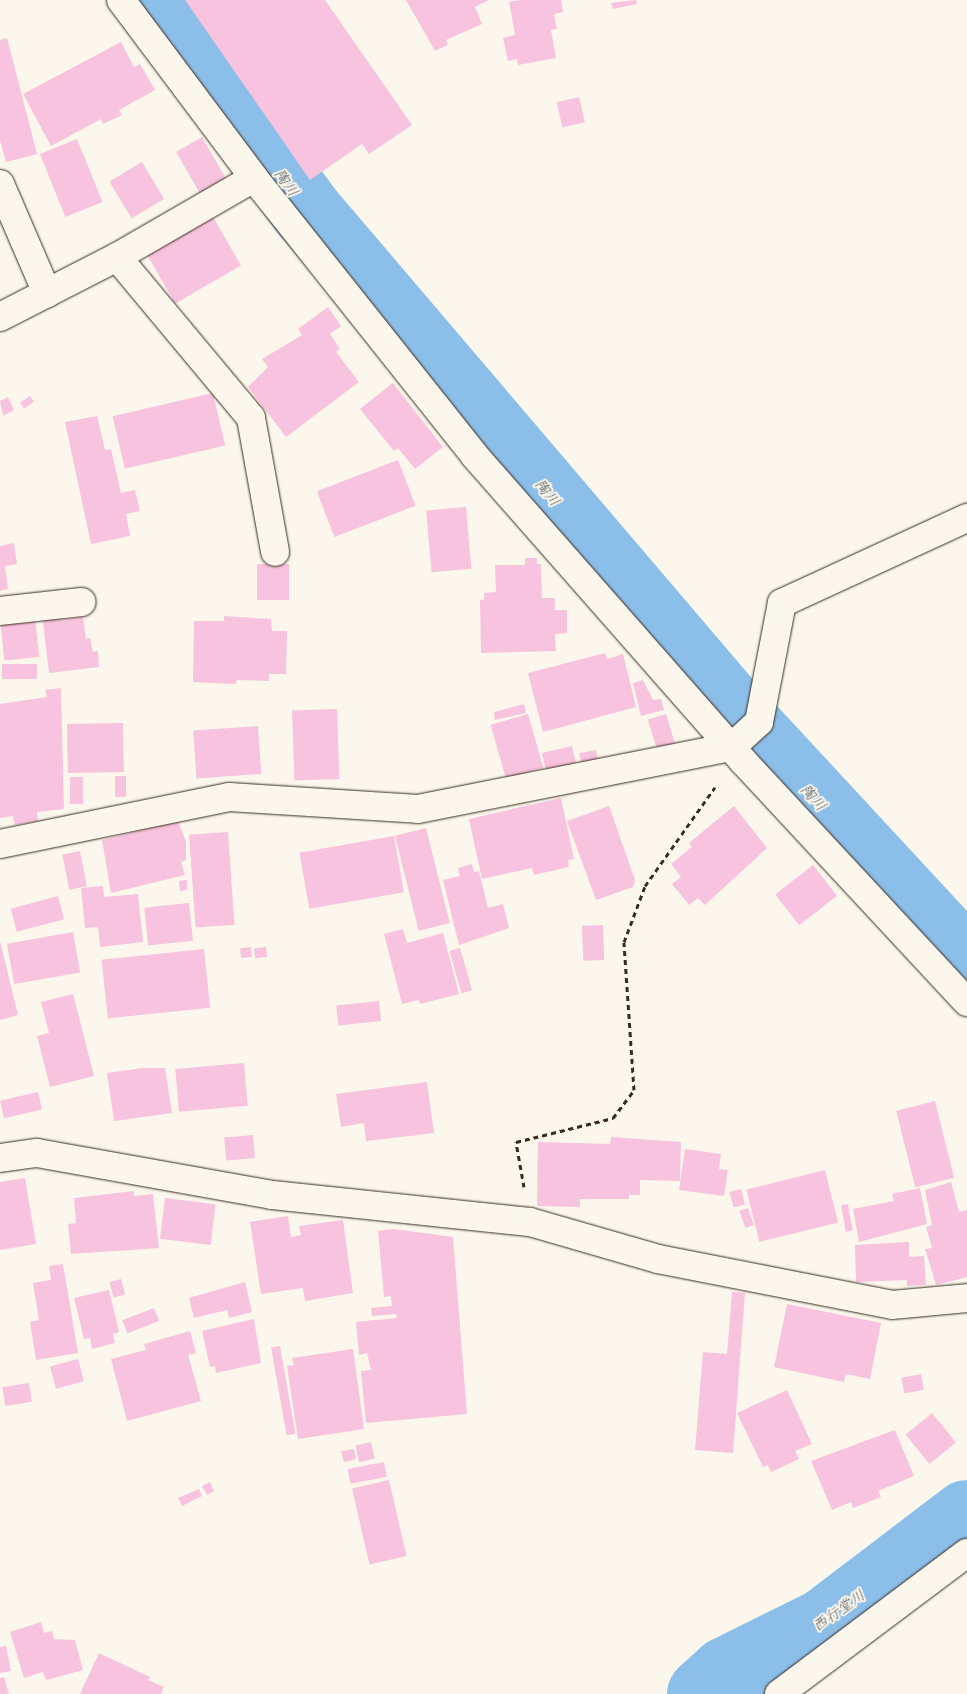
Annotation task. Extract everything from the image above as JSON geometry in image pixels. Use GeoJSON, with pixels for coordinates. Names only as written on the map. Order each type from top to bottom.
{"type":"FeatureCollection","features":[{"type":"Feature","properties":{"kind":"street"},"geometry":{"type":"LineString","coordinates":[[121,0],[254,178],[475,456],[744,742],[967,1002]]}},
{"type":"Feature","properties":{"kind":"street"},"geometry":{"type":"LineString","coordinates":[[0,317],[117,257],[254,178]]}},
{"type":"Feature","properties":{"kind":"street"},"geometry":{"type":"LineString","coordinates":[[0,184],[47,293]]}},
{"type":"Feature","properties":{"kind":"street"},"geometry":{"type":"LineString","coordinates":[[117,257],[251,418],[275,552]]}},
{"type":"Feature","properties":{"kind":"street"},"geometry":{"type":"LineString","coordinates":[[744,742],[782,603],[967,518]]}},
{"type":"Feature","properties":{"kind":"street"},"geometry":{"type":"LineString","coordinates":[[0,611],[82,602]]}},
{"type":"Feature","properties":{"kind":"street"},"geometry":{"type":"LineString","coordinates":[[0,844],[229,797],[418,809],[744,742]]}},
{"type":"Feature","properties":{"kind":"street"},"geometry":{"type":"LineString","coordinates":[[0,1158],[37,1153],[272,1196],[530,1222],[658,1259],[892,1305],[967,1298]]}},
{"type":"Feature","properties":{"kind":"street"},"geometry":{"type":"LineString","coordinates":[[779,1694],[967,1553]]}},
{"type":"Feature","properties":{"kind":"path"},"geometry":{"type":"LineString","coordinates":[[530,1222],[516,1142],[614,1118],[634,1090],[624,942],[645,886],[744,742]]}},
{"type":"Feature","properties":{"kind":"building"},"geometry":{"type":"Polygon","coordinates":[[[185,0],[325,0],[412,125],[369,154],[362,144],[310,180],[185,0]]]}},
{"type":"Feature","properties":{"kind":"building"},"geometry":{"type":"Polygon","coordinates":[[[406,0],[489,0],[475,7],[482,24],[446,40],[448,45],[435,51],[406,0]]]}},
{"type":"Feature","properties":{"kind":"building"},"geometry":{"type":"Polygon","coordinates":[[[519,0],[561,0],[563,12],[554,14],[557,29],[551,30],[556,58],[518,65],[517,59],[508,61],[503,38],[515,35],[509,2],[519,0]]]}},
{"type":"Feature","properties":{"kind":"building"},"geometry":{"type":"Polygon","coordinates":[[[636,0],[637,4],[613,9],[611,3],[636,0]]]}},
{"type":"Feature","properties":{"kind":"building"},"geometry":{"type":"Polygon","coordinates":[[[7,38],[37,154],[6,162],[0,140],[0,40],[7,38]]]}},
{"type":"Feature","properties":{"kind":"building"},"geometry":{"type":"Polygon","coordinates":[[[121,42],[134,67],[140,64],[155,90],[119,110],[122,115],[103,124],[101,119],[51,146],[23,94],[121,42]]]}},
{"type":"Feature","properties":{"kind":"building"},"geometry":{"type":"Polygon","coordinates":[[[579,97],[585,122],[562,128],[557,102],[579,97]]]}},
{"type":"Feature","properties":{"kind":"building"},"geometry":{"type":"Polygon","coordinates":[[[202,137],[226,179],[200,194],[176,152],[202,137]]]}},
{"type":"Feature","properties":{"kind":"building"},"geometry":{"type":"Polygon","coordinates":[[[77,139],[102,202],[65,217],[40,154],[77,139]]]}},
{"type":"Feature","properties":{"kind":"building"},"geometry":{"type":"Polygon","coordinates":[[[142,162],[164,199],[132,218],[109,182],[142,162]]]}},
{"type":"Feature","properties":{"kind":"building"},"geometry":{"type":"Polygon","coordinates":[[[213,217],[241,265],[175,303],[147,255],[213,217]]]}},
{"type":"Feature","properties":{"kind":"building"},"geometry":{"type":"Polygon","coordinates":[[[328,307],[341,326],[330,334],[340,349],[336,352],[359,382],[286,437],[248,387],[268,367],[262,359],[302,335],[298,329],[328,307]]]}},
{"type":"Feature","properties":{"kind":"building"},"geometry":{"type":"Polygon","coordinates":[[[393,383],[443,447],[415,469],[398,448],[394,451],[360,409],[393,383]]]}},
{"type":"Feature","properties":{"kind":"building"},"geometry":{"type":"Polygon","coordinates":[[[213,393],[225,446],[125,469],[113,416],[213,393]]]}},
{"type":"Feature","properties":{"kind":"building"},"geometry":{"type":"Polygon","coordinates":[[[30,396],[34,402],[24,409],[20,403],[30,396]]]}},
{"type":"Feature","properties":{"kind":"building"},"geometry":{"type":"Polygon","coordinates":[[[8,397],[14,410],[3,416],[0,401],[8,397]]]}},
{"type":"Feature","properties":{"kind":"building"},"geometry":{"type":"Polygon","coordinates":[[[97,416],[105,450],[111,449],[121,493],[135,490],[140,511],[126,514],[130,536],[91,544],[65,422],[97,416]]]}},
{"type":"Feature","properties":{"kind":"building"},"geometry":{"type":"Polygon","coordinates":[[[398,460],[416,506],[334,537],[317,491],[398,460]]]}},
{"type":"Feature","properties":{"kind":"building"},"geometry":{"type":"Polygon","coordinates":[[[466,507],[471,569],[432,572],[426,510],[466,507]]]}},
{"type":"Feature","properties":{"kind":"building"},"geometry":{"type":"Polygon","coordinates":[[[14,543],[17,564],[5,566],[8,589],[0,591],[0,546],[14,543]]]}},
{"type":"Feature","properties":{"kind":"building"},"geometry":{"type":"Polygon","coordinates":[[[525,558],[537,558],[537,564],[541,564],[542,598],[555,598],[555,610],[567,610],[567,633],[555,634],[556,651],[481,653],[480,600],[484,600],[484,593],[496,592],[495,565],[525,565],[525,558]]]}},
{"type":"Feature","properties":{"kind":"building"},"geometry":{"type":"Polygon","coordinates":[[[257,564],[289,564],[289,600],[257,600],[257,564]]]}},
{"type":"Feature","properties":{"kind":"building"},"geometry":{"type":"Polygon","coordinates":[[[59,613],[60,620],[83,617],[86,639],[90,638],[93,652],[98,651],[99,667],[49,673],[43,622],[45,615],[59,613]]]}},
{"type":"Feature","properties":{"kind":"building"},"geometry":{"type":"Polygon","coordinates":[[[224,616],[271,619],[272,631],[287,631],[286,674],[269,674],[269,681],[237,680],[236,684],[193,682],[194,621],[224,621],[224,616]]]}},
{"type":"Feature","properties":{"kind":"building"},"geometry":{"type":"Polygon","coordinates":[[[35,617],[39,657],[4,660],[0,621],[35,617]]]}},
{"type":"Feature","properties":{"kind":"building"},"geometry":{"type":"Polygon","coordinates":[[[605,653],[607,659],[623,654],[636,707],[543,732],[528,673],[605,653]]]}},
{"type":"Feature","properties":{"kind":"building"},"geometry":{"type":"Polygon","coordinates":[[[2,664],[37,664],[37,679],[2,679],[2,664]]]}},
{"type":"Feature","properties":{"kind":"building"},"geometry":{"type":"Polygon","coordinates":[[[643,680],[653,700],[661,699],[664,710],[641,716],[633,683],[643,680]]]}},
{"type":"Feature","properties":{"kind":"building"},"geometry":{"type":"Polygon","coordinates":[[[61,688],[64,809],[37,812],[38,821],[15,825],[13,816],[0,818],[0,704],[47,697],[45,690],[61,688]]]}},
{"type":"Feature","properties":{"kind":"building"},"geometry":{"type":"Polygon","coordinates":[[[524,704],[526,713],[495,720],[494,712],[524,704]]]}},
{"type":"Feature","properties":{"kind":"building"},"geometry":{"type":"Polygon","coordinates":[[[337,709],[339,779],[294,781],[292,711],[337,709]]]}},
{"type":"Feature","properties":{"kind":"building"},"geometry":{"type":"Polygon","coordinates":[[[528,714],[543,768],[506,779],[491,725],[528,714]]]}},
{"type":"Feature","properties":{"kind":"building"},"geometry":{"type":"Polygon","coordinates":[[[666,714],[675,743],[657,748],[648,720],[666,714]]]}},
{"type":"Feature","properties":{"kind":"building"},"geometry":{"type":"Polygon","coordinates":[[[123,723],[124,772],[68,773],[67,724],[123,723]]]}},
{"type":"Feature","properties":{"kind":"building"},"geometry":{"type":"Polygon","coordinates":[[[258,726],[261,774],[197,778],[193,731],[258,726]]]}},
{"type":"Feature","properties":{"kind":"building"},"geometry":{"type":"Polygon","coordinates":[[[572,746],[576,764],[546,771],[542,753],[572,746]]]}},
{"type":"Feature","properties":{"kind":"building"},"geometry":{"type":"Polygon","coordinates":[[[596,750],[598,760],[581,763],[579,753],[596,750]]]}},
{"type":"Feature","properties":{"kind":"building"},"geometry":{"type":"Polygon","coordinates":[[[115,776],[126,776],[126,797],[115,797],[115,776]]]}},
{"type":"Feature","properties":{"kind":"building"},"geometry":{"type":"Polygon","coordinates":[[[70,777],[83,777],[83,804],[70,804],[70,777]]]}},
{"type":"Feature","properties":{"kind":"building"},"geometry":{"type":"Polygon","coordinates":[[[561,798],[574,859],[568,860],[569,867],[534,875],[532,868],[482,879],[469,819],[561,798]]]}},
{"type":"Feature","properties":{"kind":"building"},"geometry":{"type":"Polygon","coordinates":[[[609,806],[635,880],[633,887],[596,900],[567,821],[609,806]]]}},
{"type":"Feature","properties":{"kind":"building"},"geometry":{"type":"Polygon","coordinates":[[[734,806],[767,848],[705,905],[698,898],[689,905],[672,884],[681,877],[671,864],[692,847],[689,843],[734,806]]]}},
{"type":"Feature","properties":{"kind":"building"},"geometry":{"type":"Polygon","coordinates":[[[178,821],[186,842],[186,860],[181,862],[185,875],[111,893],[102,840],[178,821]]]}},
{"type":"Feature","properties":{"kind":"building"},"geometry":{"type":"Polygon","coordinates":[[[426,828],[450,923],[419,931],[395,836],[426,828]]]}},
{"type":"Feature","properties":{"kind":"building"},"geometry":{"type":"Polygon","coordinates":[[[228,832],[234,925],[196,927],[189,835],[228,832]]]}},
{"type":"Feature","properties":{"kind":"building"},"geometry":{"type":"Polygon","coordinates":[[[394,836],[404,892],[309,909],[299,853],[394,836]]]}},
{"type":"Feature","properties":{"kind":"building"},"geometry":{"type":"Polygon","coordinates":[[[80,851],[87,886],[69,890],[62,854],[80,851]]]}},
{"type":"Feature","properties":{"kind":"building"},"geometry":{"type":"Polygon","coordinates":[[[472,864],[474,872],[479,871],[488,908],[503,904],[509,928],[459,945],[443,880],[460,876],[458,868],[472,864]]]}},
{"type":"Feature","properties":{"kind":"building"},"geometry":{"type":"Polygon","coordinates":[[[813,865],[837,896],[799,925],[775,895],[813,865]]]}},
{"type":"Feature","properties":{"kind":"building"},"geometry":{"type":"Polygon","coordinates":[[[187,880],[187,890],[180,891],[179,881],[187,880]]]}},
{"type":"Feature","properties":{"kind":"building"},"geometry":{"type":"Polygon","coordinates":[[[103,886],[104,897],[138,894],[143,942],[100,947],[98,927],[85,928],[81,888],[103,886]]]}},
{"type":"Feature","properties":{"kind":"building"},"geometry":{"type":"Polygon","coordinates":[[[58,896],[64,919],[17,932],[11,909],[58,896]]]}},
{"type":"Feature","properties":{"kind":"building"},"geometry":{"type":"Polygon","coordinates":[[[189,903],[193,941],[148,945],[144,908],[189,903]]]}},
{"type":"Feature","properties":{"kind":"building"},"geometry":{"type":"Polygon","coordinates":[[[603,925],[604,960],[583,961],[582,926],[603,925]]]}},
{"type":"Feature","properties":{"kind":"building"},"geometry":{"type":"Polygon","coordinates":[[[403,929],[407,943],[443,933],[459,994],[420,1004],[419,1000],[402,1004],[384,934],[403,929]]]}},
{"type":"Feature","properties":{"kind":"building"},"geometry":{"type":"Polygon","coordinates":[[[73,932],[80,972],[14,984],[7,944],[73,932]]]}},
{"type":"Feature","properties":{"kind":"building"},"geometry":{"type":"Polygon","coordinates":[[[0,941],[18,1015],[0,1020],[0,941]]]}},
{"type":"Feature","properties":{"kind":"building"},"geometry":{"type":"Polygon","coordinates":[[[251,947],[252,957],[241,958],[240,948],[251,947]]]}},
{"type":"Feature","properties":{"kind":"building"},"geometry":{"type":"Polygon","coordinates":[[[266,947],[267,957],[255,958],[254,948],[266,947]]]}},
{"type":"Feature","properties":{"kind":"building"},"geometry":{"type":"Polygon","coordinates":[[[460,948],[472,990],[462,993],[449,951],[460,948]]]}},
{"type":"Feature","properties":{"kind":"building"},"geometry":{"type":"Polygon","coordinates":[[[204,949],[210,1008],[108,1018],[102,960],[204,949]]]}},
{"type":"Feature","properties":{"kind":"building"},"geometry":{"type":"Polygon","coordinates":[[[73,994],[94,1076],[50,1087],[37,1036],[49,1033],[41,1002],[73,994]]]}},
{"type":"Feature","properties":{"kind":"building"},"geometry":{"type":"Polygon","coordinates":[[[379,1001],[381,1021],[338,1025],[336,1005],[379,1001]]]}},
{"type":"Feature","properties":{"kind":"building"},"geometry":{"type":"Polygon","coordinates":[[[244,1063],[248,1106],[179,1112],[175,1069],[244,1063]]]}},
{"type":"Feature","properties":{"kind":"building"},"geometry":{"type":"Polygon","coordinates":[[[143,1068],[165,1068],[172,1113],[114,1121],[107,1073],[143,1068]]]}},
{"type":"Feature","properties":{"kind":"building"},"geometry":{"type":"Polygon","coordinates":[[[427,1082],[434,1133],[366,1141],[364,1123],[341,1127],[336,1094],[427,1082]]]}},
{"type":"Feature","properties":{"kind":"building"},"geometry":{"type":"Polygon","coordinates":[[[38,1092],[42,1110],[4,1118],[0,1101],[38,1092]]]}},
{"type":"Feature","properties":{"kind":"building"},"geometry":{"type":"Polygon","coordinates":[[[935,1101],[954,1178],[915,1187],[896,1111],[935,1101]]]}},
{"type":"Feature","properties":{"kind":"building"},"geometry":{"type":"Polygon","coordinates":[[[253,1135],[255,1158],[226,1160],[224,1138],[253,1135]]]}},
{"type":"Feature","properties":{"kind":"building"},"geometry":{"type":"Polygon","coordinates":[[[611,1137],[681,1142],[680,1181],[640,1180],[640,1195],[629,1195],[629,1199],[580,1199],[580,1207],[537,1206],[538,1142],[610,1144],[611,1137]]]}},
{"type":"Feature","properties":{"kind":"building"},"geometry":{"type":"Polygon","coordinates":[[[685,1149],[721,1154],[719,1169],[728,1170],[724,1196],[679,1190],[685,1149]]]}},
{"type":"Feature","properties":{"kind":"building"},"geometry":{"type":"Polygon","coordinates":[[[825,1170],[838,1222],[759,1242],[746,1190],[825,1170]]]}},
{"type":"Feature","properties":{"kind":"building"},"geometry":{"type":"Polygon","coordinates":[[[25,1178],[36,1244],[0,1250],[0,1182],[25,1178]]]}},
{"type":"Feature","properties":{"kind":"building"},"geometry":{"type":"Polygon","coordinates":[[[951,1182],[959,1212],[967,1210],[967,1277],[936,1285],[925,1249],[932,1248],[926,1227],[932,1225],[925,1190],[951,1182]]]}},
{"type":"Feature","properties":{"kind":"building"},"geometry":{"type":"Polygon","coordinates":[[[920,1188],[927,1224],[859,1242],[853,1209],[894,1201],[892,1194],[920,1188]]]}},
{"type":"Feature","properties":{"kind":"building"},"geometry":{"type":"Polygon","coordinates":[[[741,1189],[745,1204],[734,1208],[729,1192],[741,1189]]]}},
{"type":"Feature","properties":{"kind":"building"},"geometry":{"type":"Polygon","coordinates":[[[134,1191],[134,1196],[153,1194],[159,1248],[71,1254],[68,1224],[76,1223],[74,1198],[134,1191]]]}},
{"type":"Feature","properties":{"kind":"building"},"geometry":{"type":"Polygon","coordinates":[[[165,1198],[216,1204],[211,1245],[160,1239],[165,1198]]]}},
{"type":"Feature","properties":{"kind":"building"},"geometry":{"type":"Polygon","coordinates":[[[848,1204],[853,1231],[846,1232],[841,1205],[848,1204]]]}},
{"type":"Feature","properties":{"kind":"building"},"geometry":{"type":"Polygon","coordinates":[[[748,1208],[754,1225],[745,1228],[739,1211],[748,1208]]]}},
{"type":"Feature","properties":{"kind":"building"},"geometry":{"type":"Polygon","coordinates":[[[288,1216],[291,1237],[301,1235],[299,1226],[343,1220],[353,1293],[305,1301],[303,1288],[261,1294],[250,1222],[288,1216]]]}},
{"type":"Feature","properties":{"kind":"building"},"geometry":{"type":"Polygon","coordinates":[[[394,1229],[453,1237],[467,1414],[366,1423],[361,1371],[371,1370],[367,1353],[359,1355],[356,1322],[397,1318],[396,1314],[372,1316],[371,1308],[392,1306],[391,1296],[384,1297],[378,1231],[394,1229]]]}},
{"type":"Feature","properties":{"kind":"building"},"geometry":{"type":"Polygon","coordinates":[[[909,1242],[909,1257],[924,1256],[926,1285],[907,1286],[907,1280],[856,1282],[855,1245],[909,1242]]]}},
{"type":"Feature","properties":{"kind":"building"},"geometry":{"type":"Polygon","coordinates":[[[63,1264],[78,1353],[36,1360],[30,1322],[39,1320],[33,1283],[51,1280],[49,1266],[63,1264]]]}},
{"type":"Feature","properties":{"kind":"building"},"geometry":{"type":"Polygon","coordinates":[[[121,1279],[125,1294],[114,1298],[109,1282],[121,1279]]]}},
{"type":"Feature","properties":{"kind":"building"},"geometry":{"type":"Polygon","coordinates":[[[245,1282],[252,1312],[229,1318],[227,1310],[194,1318],[189,1298],[245,1282]]]}},
{"type":"Feature","properties":{"kind":"building"},"geometry":{"type":"Polygon","coordinates":[[[109,1290],[119,1332],[113,1334],[115,1343],[92,1349],[90,1338],[84,1339],[74,1298],[109,1290]]]}},
{"type":"Feature","properties":{"kind":"building"},"geometry":{"type":"Polygon","coordinates":[[[732,1292],[745,1293],[733,1453],[695,1450],[703,1352],[727,1354],[732,1292]]]}},
{"type":"Feature","properties":{"kind":"building"},"geometry":{"type":"Polygon","coordinates":[[[787,1304],[881,1323],[870,1379],[846,1374],[844,1382],[774,1367],[787,1304]]]}},
{"type":"Feature","properties":{"kind":"building"},"geometry":{"type":"Polygon","coordinates":[[[154,1308],[159,1321],[127,1333],[122,1320],[154,1308]]]}},
{"type":"Feature","properties":{"kind":"building"},"geometry":{"type":"Polygon","coordinates":[[[254,1319],[261,1363],[216,1373],[215,1366],[210,1367],[202,1331],[254,1319]]]}},
{"type":"Feature","properties":{"kind":"building"},"geometry":{"type":"Polygon","coordinates":[[[190,1331],[196,1353],[188,1355],[201,1401],[127,1421],[111,1359],[146,1350],[144,1344],[190,1331]]]}},
{"type":"Feature","properties":{"kind":"building"},"geometry":{"type":"Polygon","coordinates":[[[280,1346],[295,1434],[287,1435],[271,1348],[280,1346]]]}},
{"type":"Feature","properties":{"kind":"building"},"geometry":{"type":"Polygon","coordinates":[[[353,1349],[364,1429],[298,1439],[287,1366],[294,1365],[292,1358],[353,1349]]]}},
{"type":"Feature","properties":{"kind":"building"},"geometry":{"type":"Polygon","coordinates":[[[78,1359],[84,1381],[56,1389],[50,1367],[78,1359]]]}},
{"type":"Feature","properties":{"kind":"building"},"geometry":{"type":"Polygon","coordinates":[[[921,1374],[924,1390],[904,1394],[901,1378],[921,1374]]]}},
{"type":"Feature","properties":{"kind":"building"},"geometry":{"type":"Polygon","coordinates":[[[29,1383],[32,1402],[5,1406],[2,1387],[29,1383]]]}},
{"type":"Feature","properties":{"kind":"building"},"geometry":{"type":"Polygon","coordinates":[[[787,1390],[812,1444],[795,1451],[799,1459],[771,1472],[768,1465],[763,1467],[737,1413],[787,1390]]]}},
{"type":"Feature","properties":{"kind":"building"},"geometry":{"type":"Polygon","coordinates":[[[932,1413],[956,1443],[929,1464],[906,1434],[932,1413]]]}},
{"type":"Feature","properties":{"kind":"building"},"geometry":{"type":"Polygon","coordinates":[[[895,1430],[914,1476],[878,1491],[881,1497],[853,1508],[851,1502],[832,1510],[811,1461],[895,1430]]]}},
{"type":"Feature","properties":{"kind":"building"},"geometry":{"type":"Polygon","coordinates":[[[371,1442],[375,1459],[359,1462],[355,1446],[371,1442]]]}},
{"type":"Feature","properties":{"kind":"building"},"geometry":{"type":"Polygon","coordinates":[[[354,1449],[356,1459],[344,1462],[341,1451],[354,1449]]]}},
{"type":"Feature","properties":{"kind":"building"},"geometry":{"type":"Polygon","coordinates":[[[384,1462],[387,1477],[351,1484],[348,1469],[384,1462]]]}},
{"type":"Feature","properties":{"kind":"building"},"geometry":{"type":"Polygon","coordinates":[[[389,1480],[407,1556],[370,1565],[352,1489],[389,1480]]]}},
{"type":"Feature","properties":{"kind":"building"},"geometry":{"type":"Polygon","coordinates":[[[210,1482],[214,1491],[207,1495],[202,1486],[210,1482]]]}},
{"type":"Feature","properties":{"kind":"building"},"geometry":{"type":"Polygon","coordinates":[[[199,1489],[202,1496],[182,1506],[178,1498],[199,1489]]]}},
{"type":"Feature","properties":{"kind":"building"},"geometry":{"type":"Polygon","coordinates":[[[41,1622],[44,1633],[52,1631],[54,1639],[75,1640],[83,1670],[46,1680],[43,1672],[24,1678],[10,1632],[41,1622]]]}},
{"type":"Feature","properties":{"kind":"building"},"geometry":{"type":"Polygon","coordinates":[[[6,1646],[11,1671],[0,1673],[0,1647],[6,1646]]]}},
{"type":"Feature","properties":{"kind":"building"},"geometry":{"type":"Polygon","coordinates":[[[99,1653],[150,1677],[148,1680],[164,1687],[161,1694],[80,1694],[99,1653]]]}},
{"type":"Feature","properties":{"kind":"building"},"geometry":{"type":"Polygon","coordinates":[[[4,1677],[9,1694],[0,1694],[0,1678],[4,1677]]]}},
{"type":"Feature","properties":{"kind":"waterway","name":"陶川"},"geometry":{"type":"LineString","coordinates":[[153,0],[308,213],[729,707],[967,964]]}},
{"type":"Feature","properties":{"kind":"waterway","name":"西行堂川"},"geometry":{"type":"LineString","coordinates":[[703,1694],[726,1673],[825,1624],[967,1516]]}}]}
